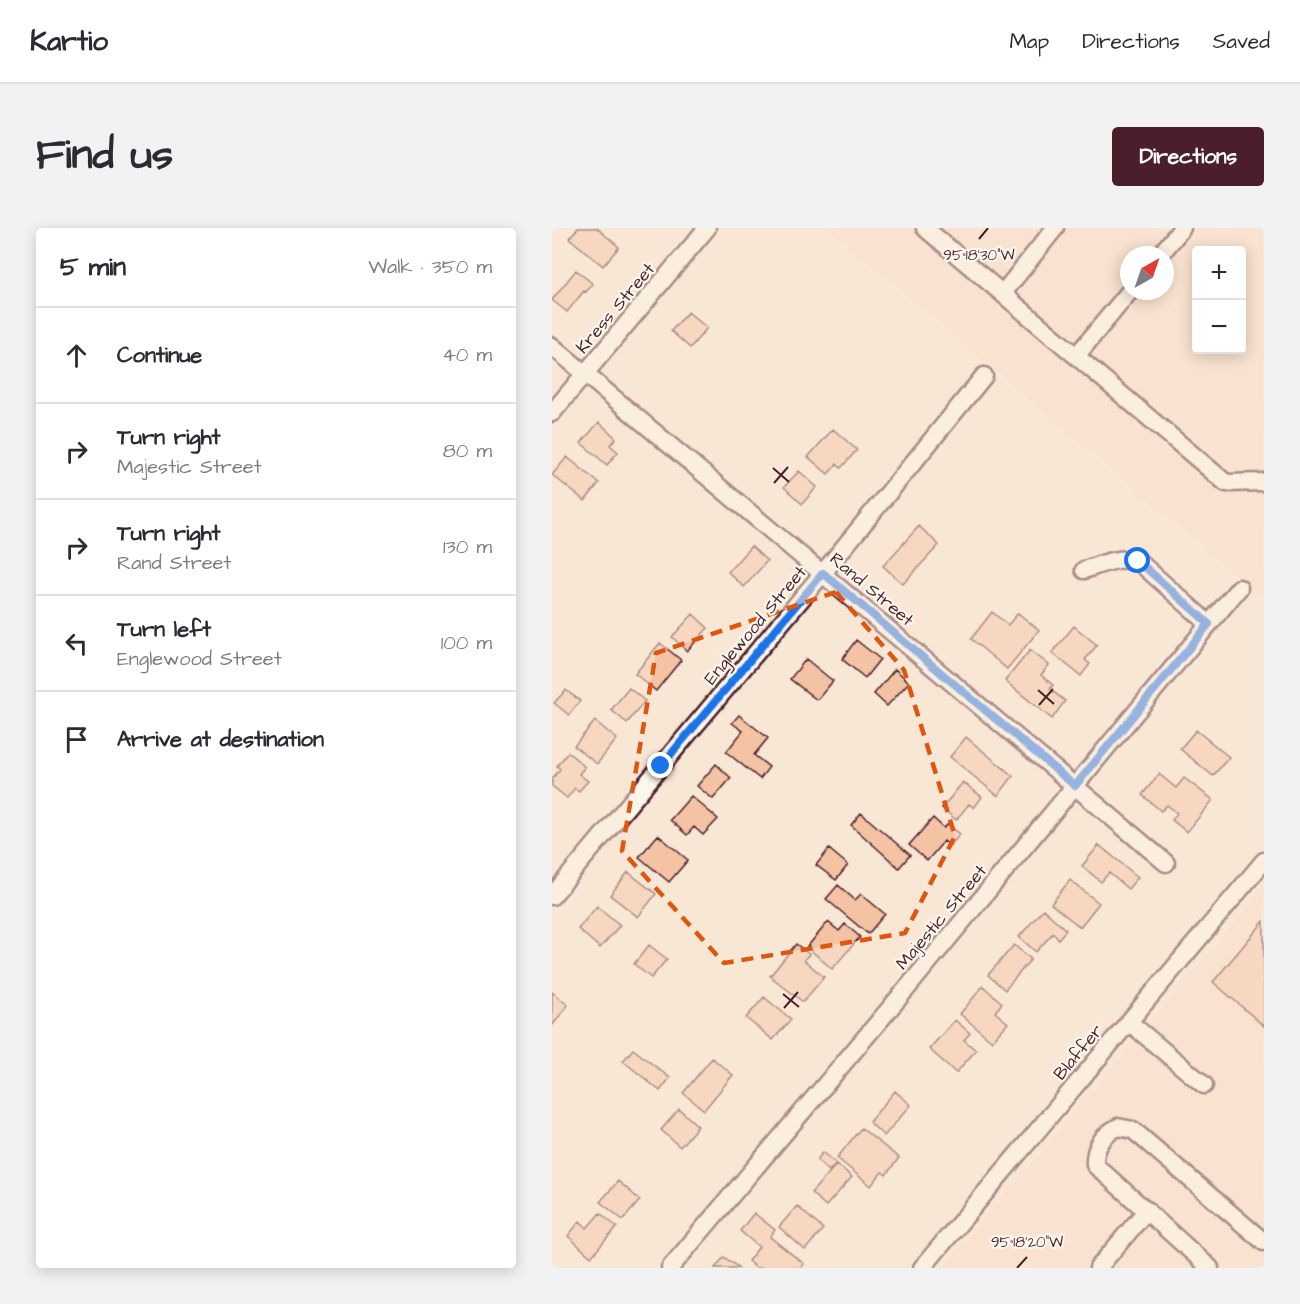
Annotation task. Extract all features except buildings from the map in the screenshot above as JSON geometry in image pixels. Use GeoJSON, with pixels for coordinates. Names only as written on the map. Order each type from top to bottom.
{"type":"FeatureCollection","features":[{"type":"Feature","properties":{"kind":"street","name":"Kress Street"},"geometry":{"type":"LineString","coordinates":[[552,413],[707,228]]}},
{"type":"Feature","properties":{"kind":"street"},"geometry":{"type":"LineString","coordinates":[[926,228],[1226,483],[1264,482]]}},
{"type":"Feature","properties":{"kind":"street"},"geometry":{"type":"LineString","coordinates":[[1003,292],[1055,228]]}},
{"type":"Feature","properties":{"kind":"street"},"geometry":{"type":"LineString","coordinates":[[1167,246],[1182,228]]}},
{"type":"Feature","properties":{"kind":"street"},"geometry":{"type":"LineString","coordinates":[[1077,355],[1123,300]]}},
{"type":"Feature","properties":{"kind":"street","name":"Rand Street"},"geometry":{"type":"LineString","coordinates":[[552,346],[1166,863]]}},
{"type":"Feature","properties":{"kind":"street","name":"Englewood Street"},"geometry":{"type":"LineString","coordinates":[[552,896],[823,573],[984,376]]}},
{"type":"Feature","properties":{"kind":"street"},"geometry":{"type":"LineString","coordinates":[[1084,570],[1118,559],[1128,558],[1138,561],[1209,624]]}},
{"type":"Feature","properties":{"kind":"street","name":"Majestic Street"},"geometry":{"type":"LineString","coordinates":[[670,1268],[908,987],[1239,588]]}},
{"type":"Feature","properties":{"kind":"street","name":"Blaffer"},"geometry":{"type":"LineString","coordinates":[[922,1268],[1264,861]]}},
{"type":"Feature","properties":{"kind":"street"},"geometry":{"type":"LineString","coordinates":[[1129,1022],[1204,1085]]}},
{"type":"Feature","properties":{"kind":"street"},"geometry":{"type":"LineString","coordinates":[[1210,1268],[1095,1165],[1094,1154],[1107,1133],[1118,1127],[1133,1130],[1264,1242]]}},
{"type":"Feature","properties":{"kind":"street"},"geometry":{"type":"LineString","coordinates":[[1098,1268],[1147,1210]]}},
{"type":"Feature","properties":{"kind":"highlighted area"},"geometry":{"type":"Polygon","coordinates":[[[836,592],[904,670],[955,836],[905,933],[724,963],[622,851],[656,653],[836,592]]]}},
{"type":"Feature","properties":{"kind":"shaded area"},"geometry":{"type":"Polygon","coordinates":[[[829,228],[1264,228],[1264,599],[829,228]]]}},
{"type":"Feature","properties":{"kind":"shaded area"},"geometry":{"type":"Polygon","coordinates":[[[1264,887],[1264,1268],[943,1268],[1264,887]]]}},
{"type":"Feature","properties":{"kind":"route"},"geometry":{"type":"LineString","coordinates":[[661,766],[823,573],[1075,786],[1209,624],[1138,561]]}}]}
